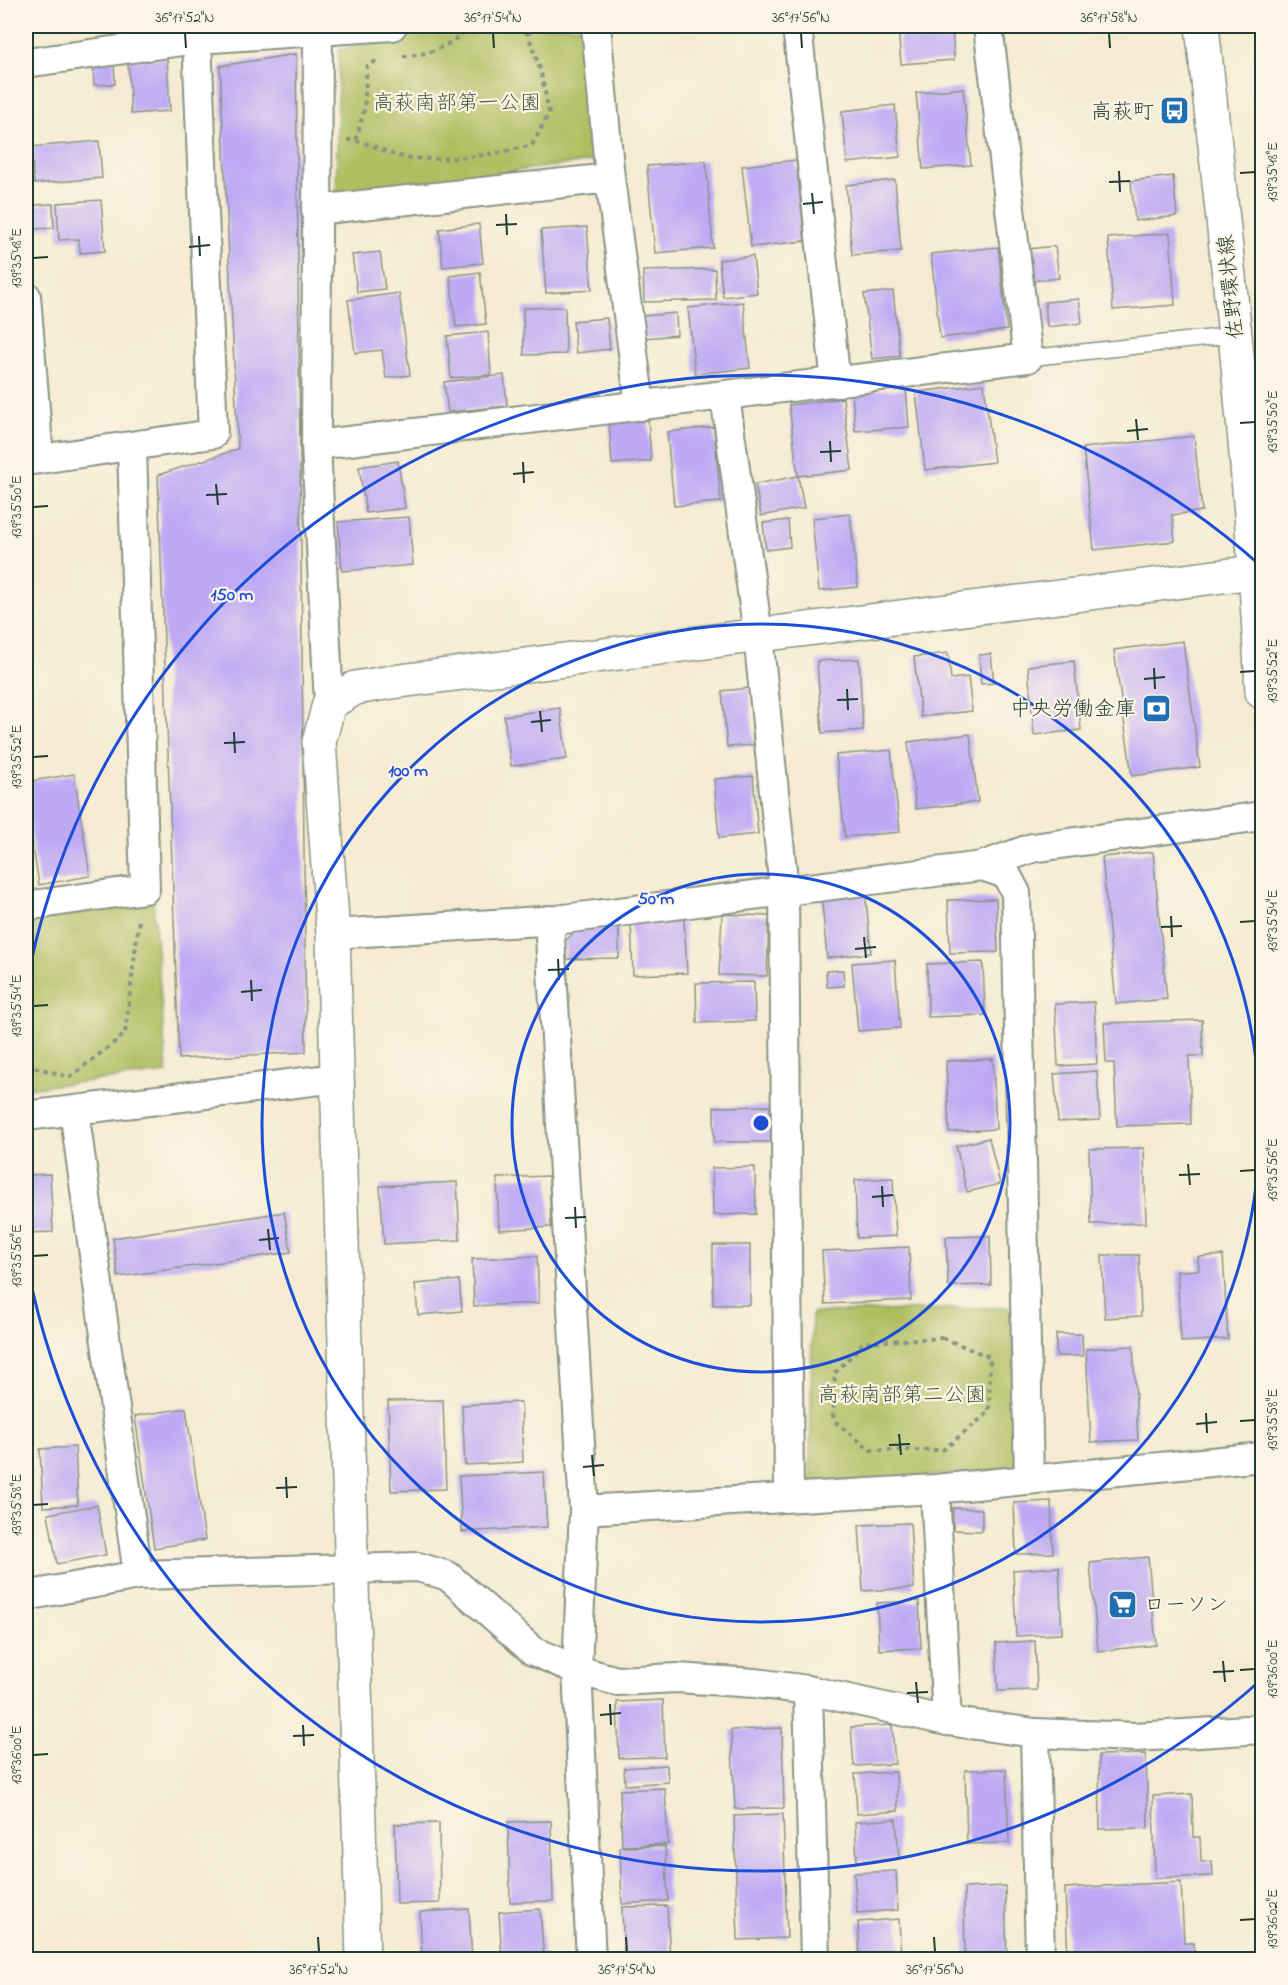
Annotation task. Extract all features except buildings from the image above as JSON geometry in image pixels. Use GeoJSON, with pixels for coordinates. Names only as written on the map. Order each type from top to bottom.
{"type":"FeatureCollection","features":[{"type":"Feature","properties":{"kind":"street"},"geometry":{"type":"LineString","coordinates":[[26,63],[197,39],[392,26]]}},
{"type":"Feature","properties":{"kind":"street"},"geometry":{"type":"LineString","coordinates":[[596,26],[610,178],[640,406]]}},
{"type":"Feature","properties":{"kind":"street"},"geometry":{"type":"LineString","coordinates":[[797,26],[836,383]]}},
{"type":"Feature","properties":{"kind":"street"},"geometry":{"type":"LineString","coordinates":[[316,445],[1028,358],[988,26]]}},
{"type":"Feature","properties":{"kind":"street","name":"佐野環状線"},"geometry":{"type":"LineString","coordinates":[[1202,26],[1260,571],[1263,692]]}},
{"type":"Feature","properties":{"kind":"street"},"geometry":{"type":"LineString","coordinates":[[318,31],[316,445],[329,704],[319,742],[333,934],[363,1959]]}},
{"type":"Feature","properties":{"kind":"street"},"geometry":{"type":"LineString","coordinates":[[26,296],[32,460],[213,434],[197,39]]}},
{"type":"Feature","properties":{"kind":"street"},"geometry":{"type":"LineString","coordinates":[[316,210],[610,178]]}},
{"type":"Feature","properties":{"kind":"street"},"geometry":{"type":"LineString","coordinates":[[725,396],[758,635],[784,890],[789,1497]]}},
{"type":"Feature","properties":{"kind":"street"},"geometry":{"type":"LineString","coordinates":[[26,906],[145,890],[132,446]]}},
{"type":"Feature","properties":{"kind":"street"},"geometry":{"type":"LineString","coordinates":[[329,704],[355,688],[392,682],[1260,571]]}},
{"type":"Feature","properties":{"kind":"street"},"geometry":{"type":"LineString","coordinates":[[333,934],[549,920],[982,866],[1032,848],[1263,816]]}},
{"type":"Feature","properties":{"kind":"street"},"geometry":{"type":"LineString","coordinates":[[982,866],[1006,874],[1016,893],[1029,1480]]}},
{"type":"Feature","properties":{"kind":"street"},"geometry":{"type":"LineString","coordinates":[[549,920],[584,1510],[577,1670],[591,1959]]}},
{"type":"Feature","properties":{"kind":"street"},"geometry":{"type":"LineString","coordinates":[[26,1116],[337,1078]]}},
{"type":"Feature","properties":{"kind":"street"},"geometry":{"type":"LineString","coordinates":[[74,1110],[138,1575]]}},
{"type":"Feature","properties":{"kind":"street"},"geometry":{"type":"LineString","coordinates":[[584,1510],[935,1488],[1263,1457]]}},
{"type":"Feature","properties":{"kind":"street"},"geometry":{"type":"LineString","coordinates":[[935,1488],[947,1721]]}},
{"type":"Feature","properties":{"kind":"street"},"geometry":{"type":"LineString","coordinates":[[26,1596],[138,1575],[418,1567],[448,1576],[533,1651],[577,1670],[617,1681],[676,1678],[755,1683],[808,1690],[947,1721],[1035,1732],[1136,1737],[1263,1729]]}},
{"type":"Feature","properties":{"kind":"street"},"geometry":{"type":"LineString","coordinates":[[808,1690],[815,1959]]}},
{"type":"Feature","properties":{"kind":"street"},"geometry":{"type":"LineString","coordinates":[[1035,1732],[1040,1959]]}},
{"type":"Feature","properties":{"kind":"lane"},"geometry":{"type":"LineString","coordinates":[[1028,358],[1236,335]]}},
{"type":"Feature","properties":{"kind":"path"},"geometry":{"type":"LineString","coordinates":[[393,56],[411,56],[439,48],[460,37],[471,26]]}},
{"type":"Feature","properties":{"kind":"path"},"geometry":{"type":"LineString","coordinates":[[338,140],[357,140],[408,158],[501,154],[532,145],[549,113],[542,72],[528,34],[508,26]]}},
{"type":"Feature","properties":{"kind":"path"},"geometry":{"type":"LineString","coordinates":[[528,34],[538,26]]}},
{"type":"Feature","properties":{"kind":"path"},"geometry":{"type":"LineString","coordinates":[[357,140],[364,110],[367,66],[385,56]]}},
{"type":"Feature","properties":{"kind":"path"},"geometry":{"type":"LineString","coordinates":[[26,1065],[70,1077],[125,1034],[140,908]]}},
{"type":"Feature","properties":{"kind":"path"},"geometry":{"type":"LineString","coordinates":[[944,1338],[990,1357],[989,1412],[943,1450],[870,1450],[833,1420],[836,1373],[864,1342],[944,1338]]}},
{"type":"Feature","properties":{"kind":"green space","name":"高萩南部第一公園"},"geometry":{"type":"Polygon","coordinates":[[[430,26],[583,26],[593,161],[336,194],[339,50],[424,31],[430,26]]]}},
{"type":"Feature","properties":{"kind":"green space"},"geometry":{"type":"Polygon","coordinates":[[[153,901],[167,1073],[26,1088],[26,921],[153,901]]]}},
{"type":"Feature","properties":{"kind":"green space","name":"高萩南部第二公園"},"geometry":{"type":"Polygon","coordinates":[[[1013,1307],[1017,1470],[810,1484],[812,1313],[1013,1307]]]}},
{"type":"Feature","properties":{"kind":"place","name":"高萩町"},"geometry":{"type":"Point","coordinates":[1175,111]}},
{"type":"Feature","properties":{"kind":"place","name":"中央労働金庫"},"geometry":{"type":"Point","coordinates":[1157,708]}},
{"type":"Feature","properties":{"kind":"place","name":"ローソン"},"geometry":{"type":"Point","coordinates":[1123,1604]}}]}
